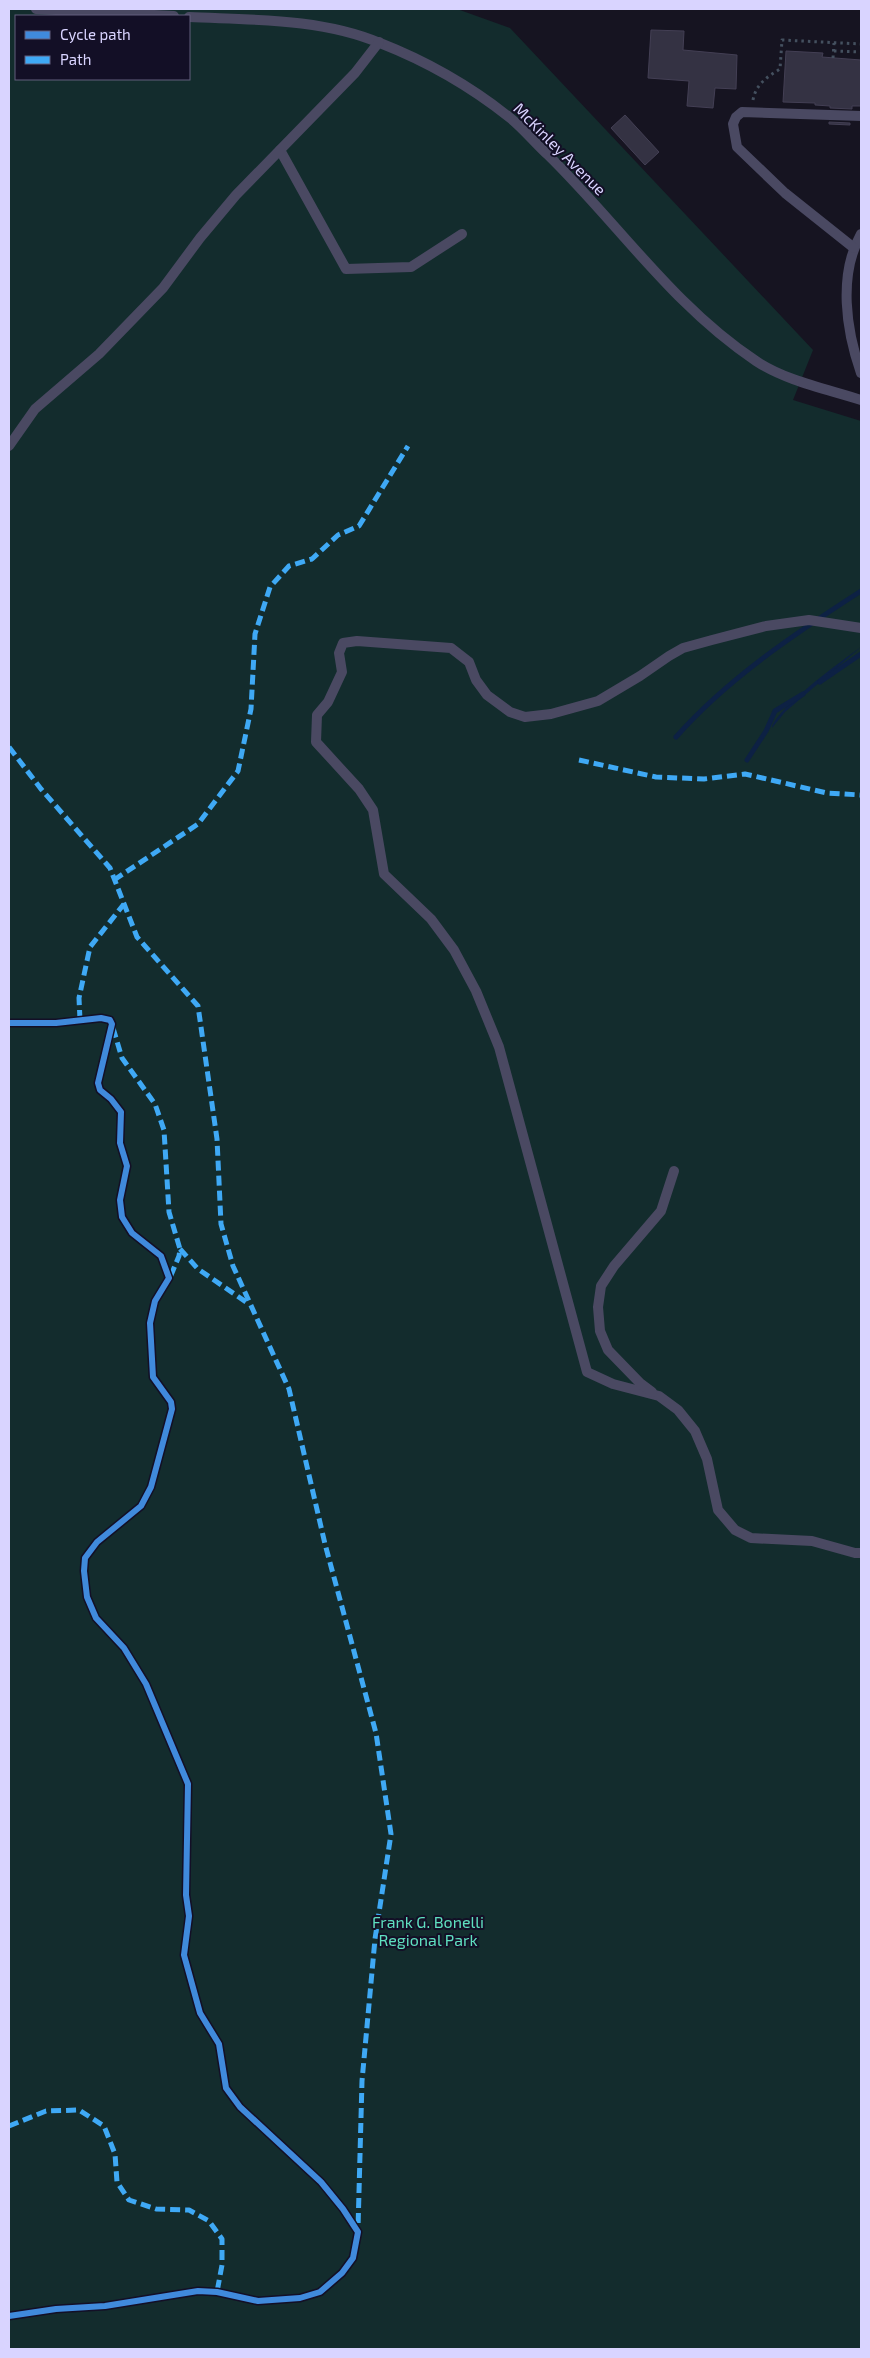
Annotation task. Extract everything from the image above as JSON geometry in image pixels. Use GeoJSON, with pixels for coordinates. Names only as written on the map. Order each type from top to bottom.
{"type":"FeatureCollection","features":[{"type":"Feature","properties":{"kind":"lane"},"geometry":{"type":"LineString","coordinates":[[36,9],[154,15]]}},
{"type":"Feature","properties":{"kind":"lane","name":"McKinley Avenue"},"geometry":{"type":"LineString","coordinates":[[190,17],[288,22],[346,32],[379,42],[459,81],[510,118],[564,170],[697,316],[757,362],[798,380],[861,400]]}},
{"type":"Feature","properties":{"kind":"lane"},"geometry":{"type":"LineString","coordinates":[[9,446],[35,409],[99,354],[163,288],[224,210],[354,73],[379,42]]}},
{"type":"Feature","properties":{"kind":"lane"},"geometry":{"type":"LineString","coordinates":[[854,248],[785,193],[737,147],[733,124],[736,117],[742,112],[861,116]]}},
{"type":"Feature","properties":{"kind":"lane"},"geometry":{"type":"LineString","coordinates":[[280,150],[346,269],[411,266],[462,234]]}},
{"type":"Feature","properties":{"kind":"lane"},"geometry":{"type":"LineString","coordinates":[[861,234],[854,248],[848,272],[847,297],[848,315],[861,372]]}},
{"type":"Feature","properties":{"kind":"lane"},"geometry":{"type":"LineString","coordinates":[[659,1396],[613,1384],[586,1372],[499,1047],[476,990],[454,950],[432,919],[384,874],[374,810],[359,789],[316,742],[317,715],[328,702],[338,684],[342,672],[339,653],[343,643],[357,642],[451,648],[469,662],[476,680],[487,695],[510,712],[525,717],[552,714],[598,701],[683,648],[712,640],[766,626],[809,620],[861,628]]}},
{"type":"Feature","properties":{"kind":"lane"},"geometry":{"type":"LineString","coordinates":[[674,1171],[661,1211],[614,1266],[601,1286],[598,1308],[600,1331],[608,1350],[640,1383],[678,1410],[695,1431],[708,1459],[718,1510],[735,1530],[751,1538],[812,1541],[861,1553]]}},
{"type":"Feature","properties":{"kind":"path"},"geometry":{"type":"LineString","coordinates":[[753,112],[755,91],[768,76],[780,69],[782,40],[861,44]]}},
{"type":"Feature","properties":{"kind":"path"},"geometry":{"type":"LineString","coordinates":[[833,58],[834,43]]}},
{"type":"Feature","properties":{"kind":"path"},"geometry":{"type":"LineString","coordinates":[[834,51],[861,52]]}},
{"type":"Feature","properties":{"kind":"green space","name":"Frank G. Bonelli Regional Park"},"geometry":{"type":"Polygon","coordinates":[[[9,9],[457,9],[510,28],[813,350],[793,400],[861,421],[861,2349],[9,2349],[9,9]]]}},
{"type":"Feature","properties":{"kind":"water"},"geometry":{"type":"Polygon","coordinates":[[[861,647],[785,712],[772,728],[775,720],[796,698],[861,647]]]}},
{"type":"Feature","properties":{"kind":"building"},"geometry":{"type":"Polygon","coordinates":[[[651,30],[684,31],[683,50],[737,55],[736,89],[715,88],[713,108],[687,106],[689,81],[648,78],[651,30]]]}},
{"type":"Feature","properties":{"kind":"building"},"geometry":{"type":"Polygon","coordinates":[[[786,51],[823,53],[822,57],[861,60],[861,106],[852,106],[852,109],[830,108],[830,106],[815,105],[815,103],[783,102],[786,51]]]}},
{"type":"Feature","properties":{"kind":"building"},"geometry":{"type":"Polygon","coordinates":[[[625,115],[659,152],[645,165],[611,128],[625,115]]]}},
{"type":"Feature","properties":{"kind":"building"},"geometry":{"type":"Polygon","coordinates":[[[829,122],[850,123],[850,125],[829,124],[829,122]]]}},
{"type":"Feature","properties":{"kind":"waterway"},"geometry":{"type":"LineString","coordinates":[[676,737],[740,676],[812,623],[861,591]]}},
{"type":"Feature","properties":{"kind":"waterway"},"geometry":{"type":"LineString","coordinates":[[820,682],[861,654]]}},
{"type":"Feature","properties":{"kind":"waterway"},"geometry":{"type":"LineString","coordinates":[[747,760],[766,731],[775,711],[803,694]]}},
{"type":"Feature","properties":{"kind":"marked path"},"geometry":{"type":"LineString","coordinates":[[114,880],[198,824],[238,771],[251,709],[255,634],[270,587],[289,566],[312,559],[338,535],[359,526],[408,446]]}},
{"type":"Feature","properties":{"kind":"marked path"},"geometry":{"type":"LineString","coordinates":[[9,747],[41,789],[110,868],[137,937],[198,1006],[217,1139],[221,1224],[233,1266],[289,1389],[325,1544],[376,1733],[391,1834],[375,1939],[362,2081],[358,2229]]}},
{"type":"Feature","properties":{"kind":"marked path"},"geometry":{"type":"LineString","coordinates":[[579,760],[656,777],[704,779],[745,774],[827,793],[861,795]]}},
{"type":"Feature","properties":{"kind":"marked path"},"geometry":{"type":"LineString","coordinates":[[80,1020],[79,998],[90,947],[124,904]]}},
{"type":"Feature","properties":{"kind":"marked path"},"geometry":{"type":"LineString","coordinates":[[113,1028],[122,1058],[155,1104],[164,1130],[169,1212],[180,1249],[169,1280]]}},
{"type":"Feature","properties":{"kind":"marked path"},"geometry":{"type":"LineString","coordinates":[[180,1249],[198,1269],[249,1304]]}},
{"type":"Feature","properties":{"kind":"marked path"},"geometry":{"type":"LineString","coordinates":[[9,2126],[46,2111],[79,2110],[104,2126],[115,2154],[117,2182],[129,2200],[156,2209],[189,2210],[209,2221],[222,2239],[222,2265],[217,2292]]}},
{"type":"Feature","properties":{"kind":"cycle path"},"geometry":{"type":"LineString","coordinates":[[9,1023],[56,1023],[101,1018],[110,1020],[112,1024],[98,1083],[100,1090],[111,1099],[121,1112],[120,1143],[127,1166],[120,1200],[122,1217],[132,1233],[161,1256],[169,1278],[155,1301],[150,1323],[153,1377],[171,1402],[172,1409],[151,1487],[141,1506],[97,1542],[85,1558],[84,1571],[87,1597],[96,1618],[124,1648],[146,1684],[188,1784],[186,1895],[189,1916],[184,1955],[200,2013],[219,2044],[226,2088],[240,2107],[321,2182],[343,2209],[358,2232],[353,2258],[342,2273],[320,2292],[300,2298],[258,2301],[217,2292],[198,2291],[105,2306],[56,2309],[9,2316]]}}]}
